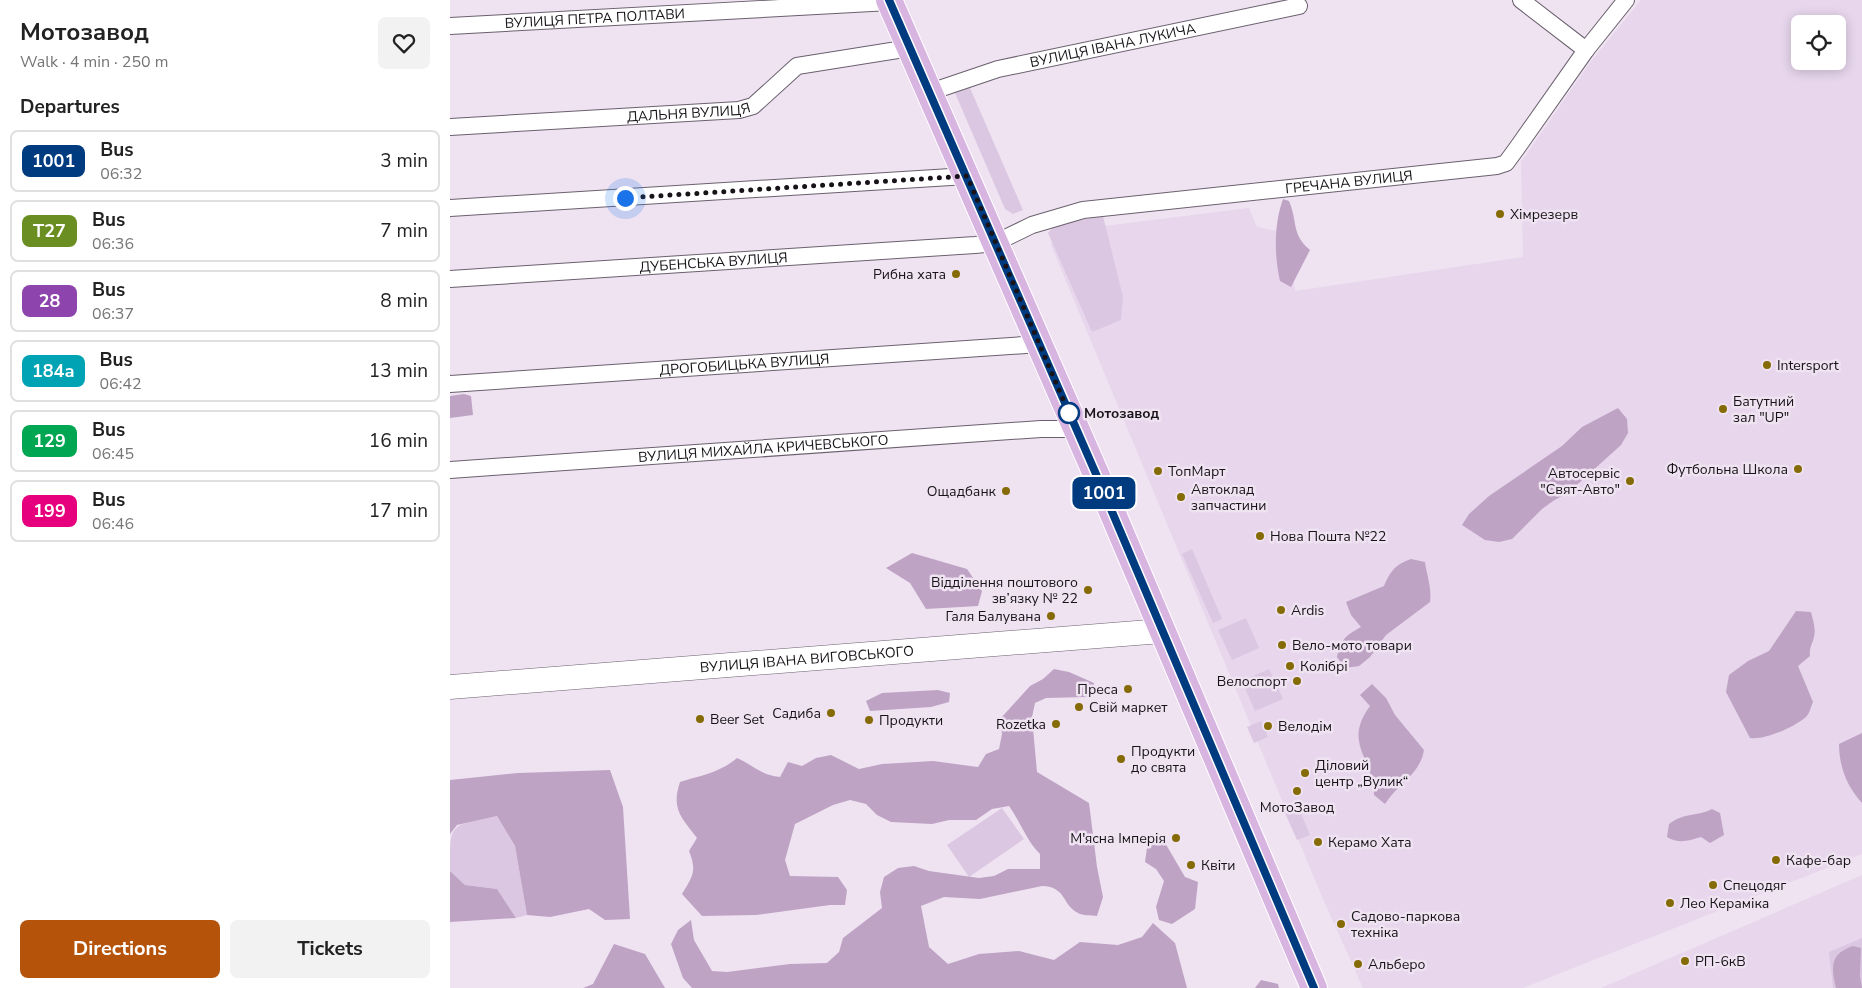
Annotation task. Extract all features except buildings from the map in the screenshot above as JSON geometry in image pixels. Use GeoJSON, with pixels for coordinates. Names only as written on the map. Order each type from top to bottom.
{"type":"FeatureCollection","features":[{"type":"Feature","properties":{"kind":"main road"},"geometry":{"type":"LineString","coordinates":[[889,1],[967,176],[985,244],[1040,344],[1314,988]]}},
{"type":"Feature","properties":{"kind":"main road","name":"ВУЛИЦЯ ІВАНА ВИГОВСЬКОГО"},"geometry":{"type":"LineString","coordinates":[[450,687],[1162,631]]}},
{"type":"Feature","properties":{"kind":"street"},"geometry":{"type":"LineString","coordinates":[[1521,0],[1586,50]]}},
{"type":"Feature","properties":{"kind":"street","name":"ГРЕЧАНА ВУЛИЦЯ"},"geometry":{"type":"LineString","coordinates":[[985,244],[1032,225],[1083,210],[1497,166],[1506,163],[1586,50],[1626,0]]}},
{"type":"Feature","properties":{"kind":"street","name":"ВУЛИЦЯ ПЕТРА ПОЛТАВИ"},"geometry":{"type":"LineString","coordinates":[[450,26],[889,1]]}},
{"type":"Feature","properties":{"kind":"street","name":"ВУЛИЦЯ ІВАНА ЛУКИЧА"},"geometry":{"type":"LineString","coordinates":[[930,92],[998,69],[1299,6]]}},
{"type":"Feature","properties":{"kind":"street","name":"ДАЛЬНЯ ВУЛИЦЯ"},"geometry":{"type":"LineString","coordinates":[[450,127],[740,110],[753,106],[797,66],[910,48]]}},
{"type":"Feature","properties":{"kind":"street"},"geometry":{"type":"LineString","coordinates":[[450,208],[967,176]]}},
{"type":"Feature","properties":{"kind":"street","name":"ДУБЕНСЬКА ВУЛИЦЯ"},"geometry":{"type":"LineString","coordinates":[[450,279],[985,244]]}},
{"type":"Feature","properties":{"kind":"street","name":"ДРОГОБИЦЬКА ВУЛИЦЯ"},"geometry":{"type":"LineString","coordinates":[[450,384],[1040,344]]}},
{"type":"Feature","properties":{"kind":"street","name":"ВУЛИЦЯ МИХАЙЛА КРИЧЕВСЬКОГО"},"geometry":{"type":"LineString","coordinates":[[450,470],[1031,430],[1076,429]]}},
{"type":"Feature","properties":{"kind":"shaded area"},"geometry":{"type":"Polygon","coordinates":[[[1641,0],[1862,0],[1862,854],[1523,988],[1363,988],[1323,899],[1051,245],[1056,232],[1249,208],[1257,227],[1287,233],[1295,291],[1523,257],[1521,162],[1589,64],[1641,0]]]}},
{"type":"Feature","properties":{"kind":"shaded area"},"geometry":{"type":"Polygon","coordinates":[[[967,81],[1023,210],[1013,214],[1005,209],[955,93],[955,88],[967,81]]]}},
{"type":"Feature","properties":{"kind":"shaded area"},"geometry":{"type":"Polygon","coordinates":[[[1283,199],[1289,201],[1297,233],[1310,250],[1291,287],[1280,281],[1277,260],[1276,239],[1283,199]]]}},
{"type":"Feature","properties":{"kind":"shaded area"},"geometry":{"type":"Polygon","coordinates":[[[1103,216],[1123,297],[1121,320],[1092,332],[1048,233],[1056,224],[1103,216]]]}},
{"type":"Feature","properties":{"kind":"shaded area"},"geometry":{"type":"Polygon","coordinates":[[[464,394],[471,396],[473,415],[450,418],[450,396],[464,394]]]}},
{"type":"Feature","properties":{"kind":"shaded area"},"geometry":{"type":"Polygon","coordinates":[[[1618,408],[1627,419],[1628,433],[1621,445],[1569,492],[1542,509],[1512,539],[1499,542],[1485,540],[1462,525],[1469,514],[1489,496],[1562,446],[1582,427],[1618,408]]]}},
{"type":"Feature","properties":{"kind":"shaded area"},"geometry":{"type":"Polygon","coordinates":[[[1192,549],[1222,619],[1213,623],[1182,554],[1192,549]]]}},
{"type":"Feature","properties":{"kind":"shaded area"},"geometry":{"type":"Polygon","coordinates":[[[912,553],[967,569],[982,591],[978,606],[926,609],[910,583],[886,568],[912,553]]]}},
{"type":"Feature","properties":{"kind":"shaded area"},"geometry":{"type":"Polygon","coordinates":[[[1411,559],[1425,562],[1430,587],[1430,602],[1386,635],[1370,657],[1359,666],[1345,668],[1337,657],[1340,646],[1347,636],[1361,627],[1351,615],[1346,602],[1384,586],[1394,569],[1401,563],[1411,559]]]}},
{"type":"Feature","properties":{"kind":"shaded area"},"geometry":{"type":"Polygon","coordinates":[[[1796,611],[1811,612],[1814,624],[1815,634],[1810,649],[1810,656],[1798,666],[1813,702],[1807,715],[1794,725],[1772,735],[1750,738],[1726,692],[1729,675],[1748,661],[1769,651],[1796,611]]]}},
{"type":"Feature","properties":{"kind":"shaded area"},"geometry":{"type":"Polygon","coordinates":[[[1246,618],[1259,648],[1232,660],[1218,630],[1246,618]]]}},
{"type":"Feature","properties":{"kind":"shaded area"},"geometry":{"type":"Polygon","coordinates":[[[1054,669],[1069,672],[1094,683],[1095,691],[1087,697],[1046,698],[1035,703],[1032,717],[1037,772],[1089,803],[1097,867],[1103,897],[1097,916],[1078,913],[1056,889],[1042,886],[980,899],[944,897],[921,906],[929,947],[948,964],[979,954],[1019,951],[1054,960],[1080,942],[1118,945],[1142,937],[1153,923],[1175,943],[1187,988],[692,988],[683,978],[671,944],[678,930],[691,920],[694,940],[712,971],[727,972],[790,964],[827,963],[839,952],[843,938],[882,908],[880,892],[884,877],[898,868],[914,866],[929,871],[979,878],[994,876],[1008,869],[1040,869],[1040,854],[1031,843],[1009,806],[992,809],[976,820],[949,820],[932,824],[891,822],[877,815],[866,804],[850,800],[833,805],[795,824],[785,860],[790,876],[838,877],[847,890],[845,905],[830,905],[756,915],[702,916],[682,894],[693,873],[693,864],[689,851],[697,838],[682,818],[677,806],[677,791],[680,782],[717,770],[737,758],[762,772],[780,777],[788,762],[802,766],[816,758],[831,755],[859,769],[882,764],[933,761],[978,767],[986,754],[999,749],[1002,734],[1000,719],[1030,686],[1043,679],[1054,669]]]}},
{"type":"Feature","properties":{"kind":"shaded area"},"geometry":{"type":"Polygon","coordinates":[[[1269,669],[1283,699],[1255,711],[1242,681],[1269,669]]]}},
{"type":"Feature","properties":{"kind":"shaded area"},"geometry":{"type":"Polygon","coordinates":[[[1372,684],[1386,698],[1395,715],[1424,750],[1422,759],[1413,773],[1385,804],[1374,795],[1373,782],[1359,741],[1362,719],[1370,706],[1360,695],[1372,684]]]}},
{"type":"Feature","properties":{"kind":"shaded area"},"geometry":{"type":"Polygon","coordinates":[[[938,690],[950,693],[949,702],[931,707],[870,711],[866,701],[882,693],[938,690]]]}},
{"type":"Feature","properties":{"kind":"shaded area"},"geometry":{"type":"Polygon","coordinates":[[[1261,721],[1268,737],[1254,743],[1247,727],[1261,721]]]}},
{"type":"Feature","properties":{"kind":"shaded area"},"geometry":{"type":"Polygon","coordinates":[[[1862,733],[1862,803],[1852,790],[1845,776],[1840,760],[1839,744],[1862,733]]]}},
{"type":"Feature","properties":{"kind":"shaded area"},"geometry":{"type":"Polygon","coordinates":[[[610,770],[623,807],[630,919],[605,920],[589,909],[550,917],[527,915],[515,846],[497,816],[457,825],[450,834],[450,780],[518,773],[610,770]]]}},
{"type":"Feature","properties":{"kind":"shaded area"},"geometry":{"type":"Polygon","coordinates":[[[1002,808],[1024,839],[969,877],[947,845],[1002,808]]]}},
{"type":"Feature","properties":{"kind":"shaded area"},"geometry":{"type":"Polygon","coordinates":[[[1712,809],[1720,813],[1724,835],[1710,843],[1701,837],[1680,841],[1667,837],[1669,824],[1675,820],[1712,809]]]}},
{"type":"Feature","properties":{"kind":"shaded area"},"geometry":{"type":"Polygon","coordinates":[[[1292,810],[1300,811],[1310,835],[1297,840],[1285,813],[1292,810]]]}},
{"type":"Feature","properties":{"kind":"shaded area"},"geometry":{"type":"Polygon","coordinates":[[[497,816],[515,846],[527,915],[516,918],[497,889],[465,885],[450,871],[452,834],[456,829],[470,822],[497,816]]]}},
{"type":"Feature","properties":{"kind":"shaded area"},"geometry":{"type":"Polygon","coordinates":[[[1161,836],[1185,877],[1198,882],[1195,909],[1172,924],[1159,920],[1156,907],[1164,881],[1156,869],[1145,862],[1147,848],[1156,837],[1161,836]]]}},
{"type":"Feature","properties":{"kind":"shaded area"},"geometry":{"type":"Polygon","coordinates":[[[450,871],[465,885],[497,889],[516,918],[450,922],[450,871]]]}},
{"type":"Feature","properties":{"kind":"shaded area"},"geometry":{"type":"Polygon","coordinates":[[[1862,875],[1862,988],[1601,988],[1862,875]]]}},
{"type":"Feature","properties":{"kind":"shaded area"},"geometry":{"type":"Polygon","coordinates":[[[1862,938],[1862,988],[1833,988],[1829,952],[1862,938]]]}},
{"type":"Feature","properties":{"kind":"shaded area"},"geometry":{"type":"Polygon","coordinates":[[[614,944],[645,954],[665,988],[583,988],[593,984],[614,944]]]}},
{"type":"Feature","properties":{"kind":"shaded area"},"geometry":{"type":"Polygon","coordinates":[[[1853,946],[1861,948],[1860,976],[1862,988],[1836,988],[1833,967],[1836,957],[1845,949],[1853,946]]]}},
{"type":"Feature","properties":{"kind":"shaded area"},"geometry":{"type":"Polygon","coordinates":[[[1261,980],[1278,984],[1279,988],[1255,988],[1261,980]]]}},
{"type":"Feature","properties":{"kind":"bus line","name":"1001"},"geometry":{"type":"LineString","coordinates":[[889,0],[1096,474],[1314,988]]}},
{"type":"Feature","properties":{"kind":"place","name":"Хімрезерв"},"geometry":{"type":"Point","coordinates":[1500,214]}},
{"type":"Feature","properties":{"kind":"place","name":"Рибна хата"},"geometry":{"type":"Point","coordinates":[956,274]}},
{"type":"Feature","properties":{"kind":"place","name":"Intersport"},"geometry":{"type":"Point","coordinates":[1767,365]}},
{"type":"Feature","properties":{"kind":"place","name":"Батутний зал \"UP\""},"geometry":{"type":"Point","coordinates":[1723,409]}},
{"type":"Feature","properties":{"kind":"place","name":"Мотозавод"},"geometry":{"type":"Point","coordinates":[1069,413]}},
{"type":"Feature","properties":{"kind":"place","name":"Футбольна Школа"},"geometry":{"type":"Point","coordinates":[1798,469]}},
{"type":"Feature","properties":{"kind":"place","name":"ТопМарт"},"geometry":{"type":"Point","coordinates":[1158,471]}},
{"type":"Feature","properties":{"kind":"place","name":"Автосервіс \"Свят-Авто\""},"geometry":{"type":"Point","coordinates":[1630,481]}},
{"type":"Feature","properties":{"kind":"place","name":"Ощадбанк"},"geometry":{"type":"Point","coordinates":[1006,491]}},
{"type":"Feature","properties":{"kind":"place","name":"Автоклад запчастини"},"geometry":{"type":"Point","coordinates":[1181,497]}},
{"type":"Feature","properties":{"kind":"place","name":"Нова Пошта №22"},"geometry":{"type":"Point","coordinates":[1260,536]}},
{"type":"Feature","properties":{"kind":"place","name":"Відділення поштового зв’язку № 22"},"geometry":{"type":"Point","coordinates":[1088,590]}},
{"type":"Feature","properties":{"kind":"place","name":"Ardis"},"geometry":{"type":"Point","coordinates":[1281,610]}},
{"type":"Feature","properties":{"kind":"place","name":"Галя Балувана"},"geometry":{"type":"Point","coordinates":[1051,616]}},
{"type":"Feature","properties":{"kind":"place","name":"Вело-мото товари"},"geometry":{"type":"Point","coordinates":[1282,645]}},
{"type":"Feature","properties":{"kind":"place","name":"Колібрі"},"geometry":{"type":"Point","coordinates":[1290,666]}},
{"type":"Feature","properties":{"kind":"place","name":"Велоспорт"},"geometry":{"type":"Point","coordinates":[1297,681]}},
{"type":"Feature","properties":{"kind":"place","name":"Преса"},"geometry":{"type":"Point","coordinates":[1128,689]}},
{"type":"Feature","properties":{"kind":"place","name":"Свій маркет"},"geometry":{"type":"Point","coordinates":[1079,707]}},
{"type":"Feature","properties":{"kind":"place","name":"Садиба"},"geometry":{"type":"Point","coordinates":[831,713]}},
{"type":"Feature","properties":{"kind":"place","name":"Beer Set"},"geometry":{"type":"Point","coordinates":[700,719]}},
{"type":"Feature","properties":{"kind":"place","name":"Продукти"},"geometry":{"type":"Point","coordinates":[869,720]}},
{"type":"Feature","properties":{"kind":"place","name":"Rozetka"},"geometry":{"type":"Point","coordinates":[1056,724]}},
{"type":"Feature","properties":{"kind":"place","name":"Велодім"},"geometry":{"type":"Point","coordinates":[1268,726]}},
{"type":"Feature","properties":{"kind":"place","name":"Продукти до свята"},"geometry":{"type":"Point","coordinates":[1121,759]}},
{"type":"Feature","properties":{"kind":"place","name":"Діловий центр „Вулик“"},"geometry":{"type":"Point","coordinates":[1305,773]}},
{"type":"Feature","properties":{"kind":"place","name":"МотоЗавод"},"geometry":{"type":"Point","coordinates":[1297,791]}},
{"type":"Feature","properties":{"kind":"place","name":"М'ясна Імперія"},"geometry":{"type":"Point","coordinates":[1176,838]}},
{"type":"Feature","properties":{"kind":"place","name":"Керамо Хата"},"geometry":{"type":"Point","coordinates":[1318,842]}},
{"type":"Feature","properties":{"kind":"place","name":"Кафе-бар"},"geometry":{"type":"Point","coordinates":[1776,860]}},
{"type":"Feature","properties":{"kind":"place","name":"Квіти"},"geometry":{"type":"Point","coordinates":[1191,865]}},
{"type":"Feature","properties":{"kind":"place","name":"Спецодяг"},"geometry":{"type":"Point","coordinates":[1713,885]}},
{"type":"Feature","properties":{"kind":"place","name":"Лео Кераміка"},"geometry":{"type":"Point","coordinates":[1670,903]}},
{"type":"Feature","properties":{"kind":"place","name":"Садово-паркова техніка"},"geometry":{"type":"Point","coordinates":[1341,924]}},
{"type":"Feature","properties":{"kind":"place","name":"РП-6кВ"},"geometry":{"type":"Point","coordinates":[1685,961]}},
{"type":"Feature","properties":{"kind":"place","name":"Альберо"},"geometry":{"type":"Point","coordinates":[1358,964]}},
{"type":"Feature","properties":{"kind":"route"},"geometry":{"type":"LineString","coordinates":[[625,198],[967,176],[1069,413]]}}]}
